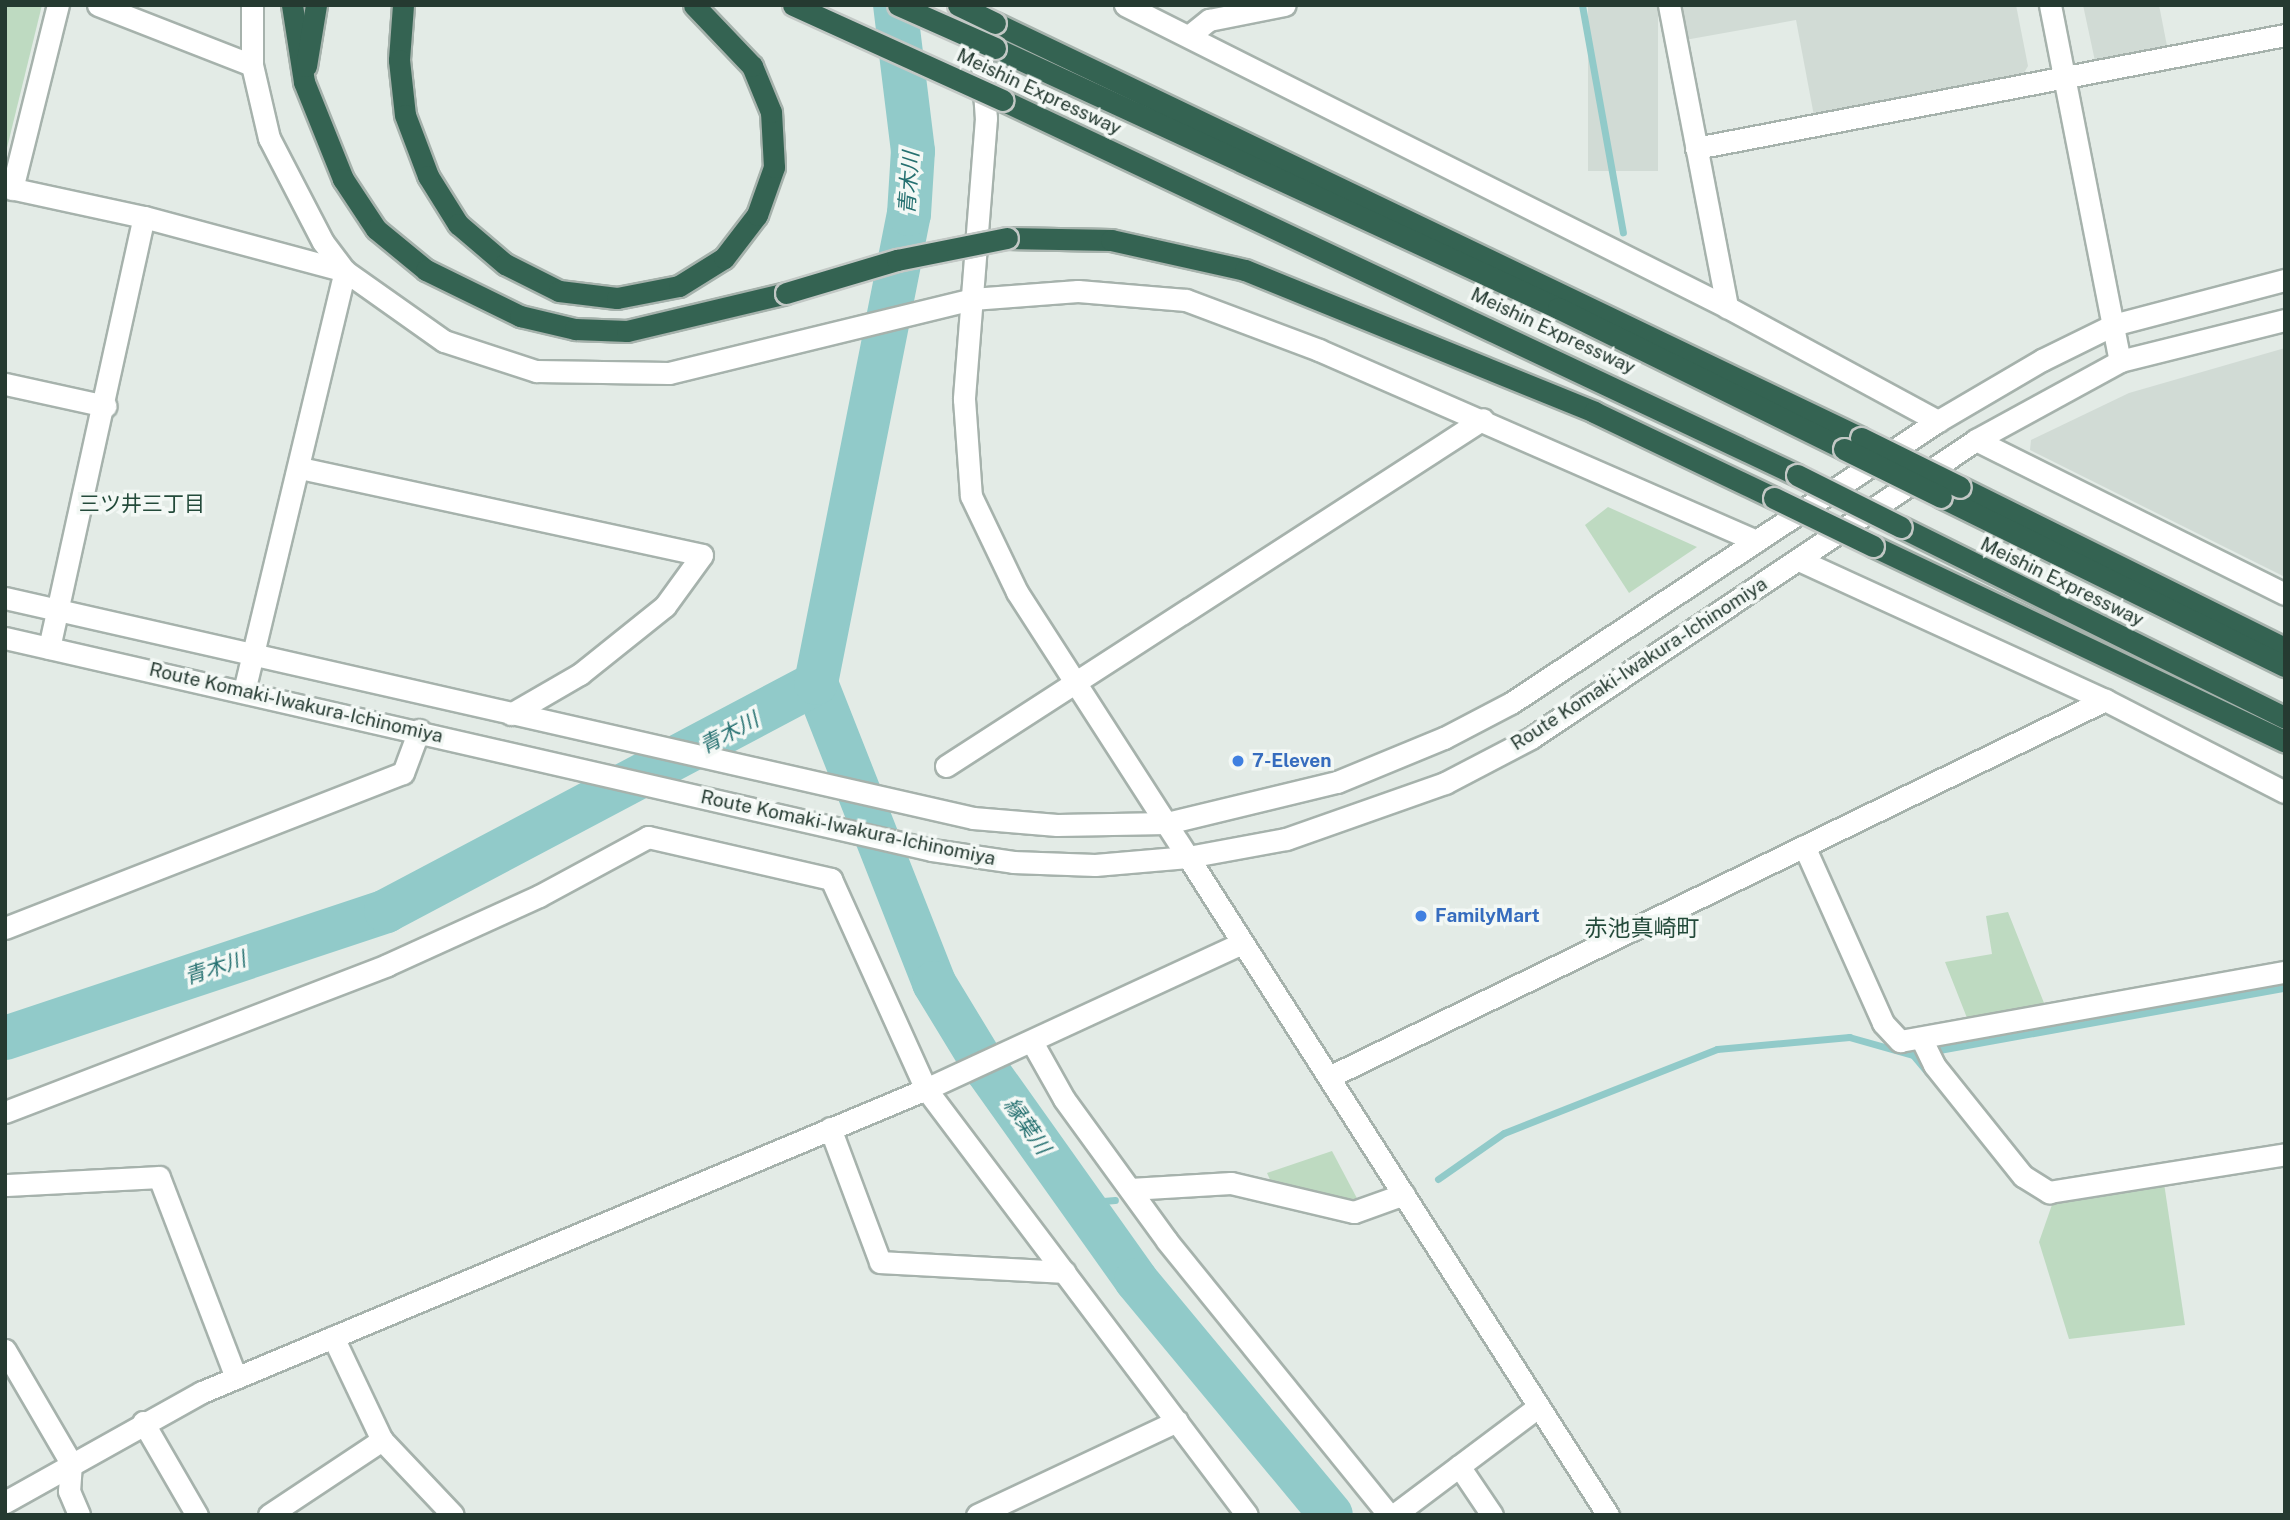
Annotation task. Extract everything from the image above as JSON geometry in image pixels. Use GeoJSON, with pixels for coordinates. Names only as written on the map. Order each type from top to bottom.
{"type":"FeatureCollection","features":[{"type":"Feature","properties":{"kind":"highway"},"geometry":{"type":"LineString","coordinates":[[292,5],[303,82],[338,168],[376,229],[426,270],[495,305],[575,328],[627,331],[786,293],[897,260],[1007,238],[1111,240],[1245,270],[1594,412],[2285,742]]}},
{"type":"Feature","properties":{"kind":"highway"},"geometry":{"type":"LineString","coordinates":[[303,82],[316,5]]}},
{"type":"Feature","properties":{"kind":"highway"},"geometry":{"type":"LineString","coordinates":[[403,5],[399,60],[405,115],[428,176],[458,224],[505,264],[559,291],[617,298],[679,286],[724,258],[757,215],[774,167],[771,113],[752,66],[694,5]]}},
{"type":"Feature","properties":{"kind":"highway","name":"Meishin Expressway"},"geometry":{"type":"LineString","coordinates":[[793,5],[1002,100],[1797,475],[2285,718]]}},
{"type":"Feature","properties":{"kind":"highway","name":"Meishin Expressway"},"geometry":{"type":"LineString","coordinates":[[898,5],[1852,443]]}},
{"type":"Feature","properties":{"kind":"highway"},"geometry":{"type":"LineString","coordinates":[[958,5],[1950,492],[2285,648]]}},
{"type":"Feature","properties":{"kind":"highway","name":"Meishin Expressway"},"geometry":{"type":"LineString","coordinates":[[1950,492],[2285,666]]}},
{"type":"Feature","properties":{"kind":"street"},"geometry":{"type":"LineString","coordinates":[[58,5],[9,188],[145,218],[345,271],[444,341],[536,371],[669,373],[972,299],[1078,291],[1186,300],[1483,419],[1756,541]]}},
{"type":"Feature","properties":{"kind":"street"},"geometry":{"type":"LineString","coordinates":[[98,5],[252,65]]}},
{"type":"Feature","properties":{"kind":"street"},"geometry":{"type":"LineString","coordinates":[[244,691],[300,468],[345,271],[269,138],[252,65],[252,5]]}},
{"type":"Feature","properties":{"kind":"street"},"geometry":{"type":"LineString","coordinates":[[978,5],[985,37],[986,118],[964,399],[971,496],[1017,592],[1608,1515]]}},
{"type":"Feature","properties":{"kind":"street"},"geometry":{"type":"LineString","coordinates":[[1125,5],[1727,307],[1938,421]]}},
{"type":"Feature","properties":{"kind":"street"},"geometry":{"type":"LineString","coordinates":[[1189,36],[1209,20],[1285,5]]}},
{"type":"Feature","properties":{"kind":"street"},"geometry":{"type":"LineString","coordinates":[[1669,5],[1727,307]]}},
{"type":"Feature","properties":{"kind":"street"},"geometry":{"type":"LineString","coordinates":[[2050,5],[2120,361]]}},
{"type":"Feature","properties":{"kind":"street"},"geometry":{"type":"LineString","coordinates":[[1696,148],[2285,35]]}},
{"type":"Feature","properties":{"kind":"street"},"geometry":{"type":"LineString","coordinates":[[49,648],[106,406],[145,218]]}},
{"type":"Feature","properties":{"kind":"street","name":"Route Komaki-Iwakura-Ichinomiya"},"geometry":{"type":"LineString","coordinates":[[5,598],[916,807],[1057,825],[1167,823],[1337,782],[1444,738],[1511,703],[1938,421],[2113,325],[2285,280]]}},
{"type":"Feature","properties":{"kind":"street","name":"Route Komaki-Iwakura-Ichinomiya"},"geometry":{"type":"LineString","coordinates":[[5,638],[419,730],[502,752],[932,850],[1013,862],[1094,864],[1188,857],[1286,839],[1445,783],[1531,738],[1976,440],[2120,361],[2285,320]]}},
{"type":"Feature","properties":{"kind":"street"},"geometry":{"type":"LineString","coordinates":[[5,384],[106,406]]}},
{"type":"Feature","properties":{"kind":"street"},"geometry":{"type":"LineString","coordinates":[[946,766],[1483,419]]}},
{"type":"Feature","properties":{"kind":"street"},"geometry":{"type":"LineString","coordinates":[[1976,440],[2285,594]]}},
{"type":"Feature","properties":{"kind":"street"},"geometry":{"type":"LineString","coordinates":[[300,468],[702,555],[665,607],[580,674],[512,714]]}},
{"type":"Feature","properties":{"kind":"street"},"geometry":{"type":"LineString","coordinates":[[1799,560],[2105,700],[2285,792]]}},
{"type":"Feature","properties":{"kind":"street"},"geometry":{"type":"LineString","coordinates":[[1329,1077],[2105,700]]}},
{"type":"Feature","properties":{"kind":"street"},"geometry":{"type":"LineString","coordinates":[[5,928],[402,773],[419,730]]}},
{"type":"Feature","properties":{"kind":"street"},"geometry":{"type":"LineString","coordinates":[[5,1112],[387,965],[539,896],[648,837],[831,878],[933,1085],[1065,1272],[1247,1515]]}},
{"type":"Feature","properties":{"kind":"street"},"geometry":{"type":"LineString","coordinates":[[1804,846],[1883,1023],[1900,1041],[2285,972]]}},
{"type":"Feature","properties":{"kind":"street"},"geometry":{"type":"LineString","coordinates":[[5,1502],[143,1422],[236,1378],[933,1085],[1242,943]]}},
{"type":"Feature","properties":{"kind":"street"},"geometry":{"type":"LineString","coordinates":[[1921,1038],[1934,1065],[2023,1176],[2049,1192],[2285,1153]]}},
{"type":"Feature","properties":{"kind":"street"},"geometry":{"type":"LineString","coordinates":[[1026,1044],[1129,1189],[1389,1515]]}},
{"type":"Feature","properties":{"kind":"street"},"geometry":{"type":"LineString","coordinates":[[830,1128],[880,1262],[1065,1272]]}},
{"type":"Feature","properties":{"kind":"street"},"geometry":{"type":"LineString","coordinates":[[5,1185],[159,1177],[236,1378]]}},
{"type":"Feature","properties":{"kind":"street"},"geometry":{"type":"LineString","coordinates":[[1129,1189],[1231,1183],[1354,1212],[1404,1194]]}},
{"type":"Feature","properties":{"kind":"street"},"geometry":{"type":"LineString","coordinates":[[333,1337],[382,1440],[448,1513]]}},
{"type":"Feature","properties":{"kind":"street"},"geometry":{"type":"LineString","coordinates":[[5,1350],[71,1462],[69,1491],[79,1515]]}},
{"type":"Feature","properties":{"kind":"street"},"geometry":{"type":"LineString","coordinates":[[1394,1515],[1539,1406]]}},
{"type":"Feature","properties":{"kind":"street"},"geometry":{"type":"LineString","coordinates":[[977,1515],[1178,1421]]}},
{"type":"Feature","properties":{"kind":"street"},"geometry":{"type":"LineString","coordinates":[[143,1422],[197,1515]]}},
{"type":"Feature","properties":{"kind":"street"},"geometry":{"type":"LineString","coordinates":[[269,1515],[382,1440]]}},
{"type":"Feature","properties":{"kind":"street"},"geometry":{"type":"LineString","coordinates":[[1459,1466],[1492,1515]]}},
{"type":"Feature","properties":{"kind":"shaded area"},"geometry":{"type":"Polygon","coordinates":[[[1588,5],[1658,5],[1658,171],[1588,171],[1588,5]]]}},
{"type":"Feature","properties":{"kind":"shaded area"},"geometry":{"type":"Polygon","coordinates":[[[1678,5],[2016,5],[2028,66],[2021,78],[1814,116],[1796,20],[1685,40],[1678,5]]]}},
{"type":"Feature","properties":{"kind":"shaded area"},"geometry":{"type":"Polygon","coordinates":[[[2083,5],[2159,5],[2167,46],[2095,61],[2083,5]]]}},
{"type":"Feature","properties":{"kind":"shaded area"},"geometry":{"type":"Polygon","coordinates":[[[2285,348],[2285,577],[2030,450],[2031,440],[2129,393],[2285,348]]]}},
{"type":"Feature","properties":{"kind":"green space"},"geometry":{"type":"Polygon","coordinates":[[[5,5],[42,5],[5,156],[5,5]]]}},
{"type":"Feature","properties":{"kind":"green space"},"geometry":{"type":"Polygon","coordinates":[[[1608,507],[1697,547],[1629,593],[1585,525],[1608,507]]]}},
{"type":"Feature","properties":{"kind":"green space"},"geometry":{"type":"Polygon","coordinates":[[[2008,912],[2046,1008],[1969,1023],[1945,962],[1992,954],[1986,916],[2008,912]]]}},
{"type":"Feature","properties":{"kind":"green space"},"geometry":{"type":"Polygon","coordinates":[[[1332,1151],[1360,1204],[1272,1184],[1267,1173],[1332,1151]]]}},
{"type":"Feature","properties":{"kind":"green space"},"geometry":{"type":"Polygon","coordinates":[[[2164,1183],[2185,1325],[2069,1339],[2039,1242],[2054,1199],[2164,1183]]]}},
{"type":"Feature","properties":{"kind":"waterway","name":"青木川"},"geometry":{"type":"LineString","coordinates":[[5,1038],[386,911],[816,683],[909,214],[913,151],[895,5]]}},
{"type":"Feature","properties":{"kind":"waterway"},"geometry":{"type":"LineString","coordinates":[[1582,5],[1623,232]]}},
{"type":"Feature","properties":{"kind":"waterway","name":"縁葉川"},"geometry":{"type":"LineString","coordinates":[[816,683],[934,983],[987,1070],[1136,1280],[1331,1515]]}},
{"type":"Feature","properties":{"kind":"waterway"},"geometry":{"type":"LineString","coordinates":[[1939,1050],[2285,988]]}},
{"type":"Feature","properties":{"kind":"waterway"},"geometry":{"type":"LineString","coordinates":[[1438,1179],[1504,1133],[1717,1049],[1849,1037],[1913,1055],[1929,1074]]}},
{"type":"Feature","properties":{"kind":"waterway"},"geometry":{"type":"LineString","coordinates":[[1080,1203],[1115,1200]]}},
{"type":"Feature","properties":{"kind":"place","name":"7-Eleven"},"geometry":{"type":"Point","coordinates":[1238,761]}},
{"type":"Feature","properties":{"kind":"place","name":"FamilyMart"},"geometry":{"type":"Point","coordinates":[1421,916]}},
{"type":"Feature","properties":{"kind":"district","name":"三ツ井三丁目"},"geometry":{"type":"Point","coordinates":[142,504]}},
{"type":"Feature","properties":{"kind":"district","name":"赤池真崎町"},"geometry":{"type":"Point","coordinates":[1642,928]}}]}
